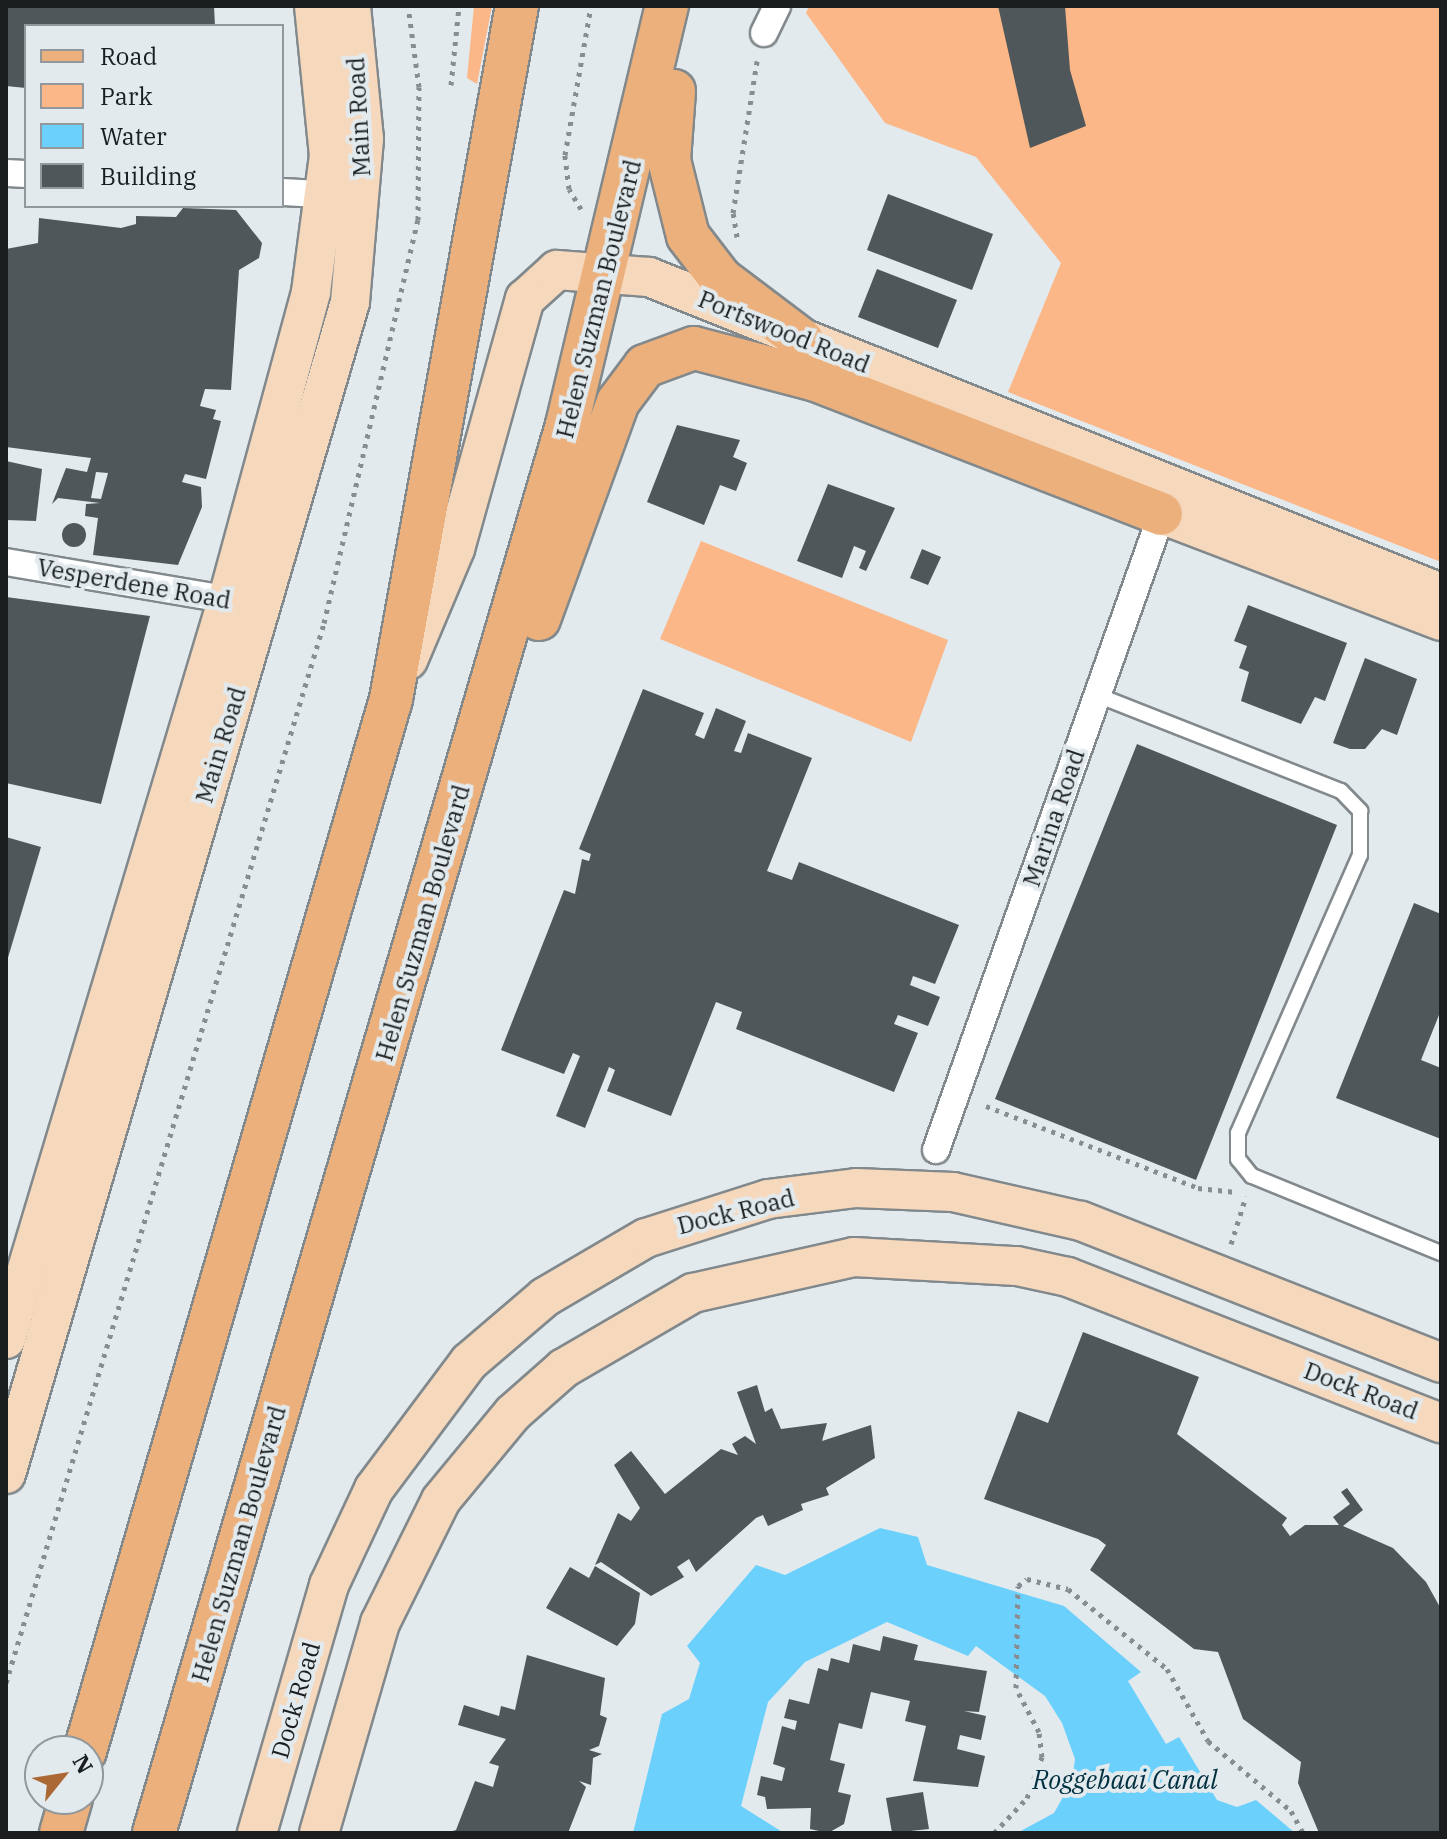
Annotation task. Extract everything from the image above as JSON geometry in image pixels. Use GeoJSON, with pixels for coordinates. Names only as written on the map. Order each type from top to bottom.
{"type":"FeatureCollection","features":[{"type":"Feature","properties":{"kind":"main road"},"geometry":{"type":"LineString","coordinates":[[90,1735],[391,699],[517,6]]}},
{"type":"Feature","properties":{"kind":"main road","name":"Helen Suzman Boulevard"},"geometry":{"type":"LineString","coordinates":[[154,1833],[483,720],[609,269],[667,6]]}},
{"type":"Feature","properties":{"kind":"main road"},"geometry":{"type":"LineString","coordinates":[[677,6],[679,64],[668,140],[683,224],[708,266],[802,340]]}},
{"type":"Feature","properties":{"kind":"main road"},"geometry":{"type":"LineString","coordinates":[[483,720],[524,661],[618,402],[645,366],[677,351],[713,348],[816,380],[1166,501]]}},
{"type":"Feature","properties":{"kind":"street","name":"Main Road"},"geometry":{"type":"LineString","coordinates":[[314,6],[328,125],[344,196]]}},
{"type":"Feature","properties":{"kind":"street","name":"Main Road"},"geometry":{"type":"LineString","coordinates":[[6,1474],[13,1426],[245,603],[311,292],[364,139],[351,6]]}},
{"type":"Feature","properties":{"kind":"street"},"geometry":{"type":"LineString","coordinates":[[764,33],[777,6]]}},
{"type":"Feature","properties":{"kind":"street"},"geometry":{"type":"LineString","coordinates":[[284,192],[344,196]]}},
{"type":"Feature","properties":{"kind":"street","name":"Portswood Road"},"geometry":{"type":"LineString","coordinates":[[391,699],[455,549],[525,299],[550,272],[609,269],[649,277],[802,340],[1441,621]]}},
{"type":"Feature","properties":{"kind":"street","name":"Portswood Road"},"geometry":{"type":"LineString","coordinates":[[1166,501],[1441,593]]}},
{"type":"Feature","properties":{"kind":"street","name":"Marina Road"},"geometry":{"type":"LineString","coordinates":[[936,1150],[1166,501]]}},
{"type":"Feature","properties":{"kind":"street","name":"Vesperdene Road"},"geometry":{"type":"LineString","coordinates":[[6,562],[245,603]]}},
{"type":"Feature","properties":{"kind":"street","name":"Main Road"},"geometry":{"type":"LineString","coordinates":[[6,1339],[245,603]]}},
{"type":"Feature","properties":{"kind":"street","name":"Dock Road"},"geometry":{"type":"LineString","coordinates":[[257,1833],[329,1585],[374,1489],[469,1362],[545,1297],[616,1254],[704,1215],[856,1188],[1016,1204],[1148,1246],[1441,1363]]}},
{"type":"Feature","properties":{"kind":"street","name":"Dock Road"},"geometry":{"type":"LineString","coordinates":[[319,1833],[380,1623],[441,1500],[529,1397],[662,1307],[746,1277],[854,1257],[1017,1266],[1068,1277],[1441,1423]]}},
{"type":"Feature","properties":{"kind":"lane"},"geometry":{"type":"LineString","coordinates":[[1097,695],[1341,791],[1360,811],[1360,855],[1238,1133],[1238,1159],[1252,1176],[1441,1253]]}},
{"type":"Feature","properties":{"kind":"path"},"geometry":{"type":"LineString","coordinates":[[6,1683],[328,607],[418,220],[419,87],[408,6]]}},
{"type":"Feature","properties":{"kind":"path"},"geometry":{"type":"LineString","coordinates":[[451,85],[459,6]]}},
{"type":"Feature","properties":{"kind":"path"},"geometry":{"type":"LineString","coordinates":[[585,212],[569,189],[565,155],[591,6]]}},
{"type":"Feature","properties":{"kind":"path"},"geometry":{"type":"LineString","coordinates":[[739,245],[733,213],[764,33]]}},
{"type":"Feature","properties":{"kind":"path"},"geometry":{"type":"LineString","coordinates":[[990,1093],[985,1108],[1198,1188],[1246,1197]]}},
{"type":"Feature","properties":{"kind":"path"},"geometry":{"type":"LineString","coordinates":[[1234,1234],[1252,1176]]}},
{"type":"Feature","properties":{"kind":"path"},"geometry":{"type":"LineString","coordinates":[[994,1833],[1027,1798],[1042,1757],[1039,1732],[1016,1688],[1018,1586],[1027,1579],[1068,1589],[1167,1669],[1208,1741],[1291,1811],[1303,1833]]}},
{"type":"Feature","properties":{"kind":"green space"},"geometry":{"type":"Polygon","coordinates":[[[474,6],[492,6],[477,84],[467,78],[474,6]]]}},
{"type":"Feature","properties":{"kind":"green space"},"geometry":{"type":"Polygon","coordinates":[[[809,6],[1441,6],[1441,562],[1008,392],[1061,263],[976,157],[885,123],[806,13],[809,6]]]}},
{"type":"Feature","properties":{"kind":"green space"},"geometry":{"type":"Polygon","coordinates":[[[701,541],[948,640],[911,742],[660,639],[701,541]]]}},
{"type":"Feature","properties":{"kind":"water","name":"Roggebaai Canal"},"geometry":{"type":"Polygon","coordinates":[[[880,1528],[918,1537],[927,1565],[1064,1606],[1141,1672],[1128,1681],[1166,1744],[1179,1737],[1217,1800],[1237,1807],[1256,1800],[1295,1833],[1017,1833],[1054,1813],[1072,1781],[1075,1759],[1062,1723],[1045,1696],[976,1646],[968,1656],[887,1622],[805,1662],[768,1702],[741,1806],[784,1833],[633,1833],[662,1714],[689,1699],[700,1663],[687,1646],[756,1565],[785,1575],[880,1528]]]}},
{"type":"Feature","properties":{"kind":"building"},"geometry":{"type":"Polygon","coordinates":[[[6,6],[214,6],[215,24],[24,24],[24,88],[6,86],[6,6]]]}},
{"type":"Feature","properties":{"kind":"building"},"geometry":{"type":"Polygon","coordinates":[[[998,6],[1065,6],[1070,70],[1086,126],[1030,148],[998,6]]]}},
{"type":"Feature","properties":{"kind":"building"},"geometry":{"type":"Polygon","coordinates":[[[888,194],[993,234],[972,290],[867,250],[888,194]]]}},
{"type":"Feature","properties":{"kind":"building"},"geometry":{"type":"Polygon","coordinates":[[[183,208],[236,210],[262,243],[259,258],[239,270],[231,390],[205,389],[200,406],[216,410],[213,419],[221,421],[206,479],[185,474],[182,482],[201,487],[202,507],[178,565],[93,555],[98,518],[85,516],[86,504],[100,503],[58,498],[52,504],[66,468],[87,472],[91,458],[6,447],[6,249],[38,243],[39,218],[121,228],[136,224],[136,216],[176,217],[183,208]],[[96,472],[91,498],[101,499],[108,473],[96,472]]]}},
{"type":"Feature","properties":{"kind":"building"},"geometry":{"type":"Polygon","coordinates":[[[877,269],[957,300],[938,348],[858,317],[877,269]]]}},
{"type":"Feature","properties":{"kind":"building"},"geometry":{"type":"Polygon","coordinates":[[[677,425],[740,440],[733,457],[747,463],[736,491],[720,485],[704,525],[647,502],[677,425]]]}},
{"type":"Feature","properties":{"kind":"building"},"geometry":{"type":"Polygon","coordinates":[[[6,461],[42,469],[36,521],[6,520],[6,461]]]}},
{"type":"Feature","properties":{"kind":"building"},"geometry":{"type":"Polygon","coordinates":[[[828,484],[895,508],[866,571],[859,568],[866,551],[854,546],[842,578],[797,561],[828,484]]]}},
{"type":"Feature","properties":{"kind":"building"},"geometry":{"type":"Polygon","coordinates":[[[74,523],[83,526],[86,535],[83,544],[74,547],[65,544],[62,535],[65,526],[74,523]]]}},
{"type":"Feature","properties":{"kind":"building"},"geometry":{"type":"Polygon","coordinates":[[[922,549],[941,557],[928,585],[910,578],[922,549]]]}},
{"type":"Feature","properties":{"kind":"building"},"geometry":{"type":"Polygon","coordinates":[[[6,597],[150,616],[101,804],[6,783],[6,597]]]}},
{"type":"Feature","properties":{"kind":"building"},"geometry":{"type":"Polygon","coordinates":[[[1248,605],[1347,643],[1325,701],[1315,697],[1301,724],[1241,701],[1249,672],[1239,668],[1247,646],[1234,641],[1248,605]]]}},
{"type":"Feature","properties":{"kind":"building"},"geometry":{"type":"Polygon","coordinates":[[[1365,658],[1417,679],[1397,735],[1382,729],[1365,749],[1350,749],[1333,743],[1365,658]]]}},
{"type":"Feature","properties":{"kind":"building"},"geometry":{"type":"Polygon","coordinates":[[[643,689],[704,713],[695,735],[704,739],[716,708],[746,721],[734,751],[741,753],[748,733],[812,758],[767,871],[792,880],[799,862],[959,925],[935,984],[913,976],[910,985],[940,997],[928,1026],[898,1015],[894,1024],[918,1033],[894,1092],[736,1029],[742,1012],[716,1002],[671,1116],[607,1091],[615,1070],[609,1067],[585,1128],[556,1116],[580,1056],[573,1053],[564,1074],[501,1050],[564,890],[575,894],[582,859],[589,861],[591,854],[579,849],[643,689]]]}},
{"type":"Feature","properties":{"kind":"building"},"geometry":{"type":"Polygon","coordinates":[[[1137,744],[1337,825],[1196,1180],[995,1099],[1137,744]]]}},
{"type":"Feature","properties":{"kind":"building"},"geometry":{"type":"Polygon","coordinates":[[[6,837],[41,847],[7,961],[6,961],[6,837]]]}},
{"type":"Feature","properties":{"kind":"building"},"geometry":{"type":"Polygon","coordinates":[[[1414,903],[1441,914],[1441,1010],[1421,1060],[1441,1068],[1441,1139],[1336,1098],[1414,903]]]}},
{"type":"Feature","properties":{"kind":"building"},"geometry":{"type":"Polygon","coordinates":[[[1083,1332],[1199,1377],[1177,1434],[1287,1518],[1282,1525],[1290,1536],[1305,1525],[1339,1525],[1333,1517],[1350,1504],[1341,1492],[1347,1488],[1363,1510],[1343,1526],[1393,1548],[1426,1582],[1441,1609],[1441,1833],[1319,1833],[1298,1783],[1301,1762],[1243,1719],[1218,1652],[1194,1649],[1090,1570],[1106,1545],[1098,1539],[984,1499],[1018,1411],[1048,1423],[1083,1332]]]}},
{"type":"Feature","properties":{"kind":"building"},"geometry":{"type":"Polygon","coordinates":[[[757,1385],[765,1412],[772,1408],[781,1429],[827,1423],[822,1441],[871,1425],[875,1458],[826,1488],[829,1495],[801,1504],[803,1510],[768,1526],[763,1515],[756,1518],[696,1572],[689,1559],[677,1567],[684,1577],[651,1596],[601,1562],[595,1565],[618,1513],[631,1521],[640,1508],[614,1465],[631,1451],[665,1494],[721,1449],[738,1455],[732,1444],[745,1436],[756,1444],[737,1392],[757,1385]]]}},
{"type":"Feature","properties":{"kind":"building"},"geometry":{"type":"Polygon","coordinates":[[[595,1566],[640,1593],[635,1624],[617,1646],[546,1608],[570,1567],[589,1578],[595,1566]]]}},
{"type":"Feature","properties":{"kind":"building"},"geometry":{"type":"Polygon","coordinates":[[[883,1636],[918,1645],[914,1660],[987,1671],[979,1712],[964,1711],[986,1716],[981,1740],[960,1735],[957,1749],[985,1756],[978,1787],[913,1781],[926,1726],[905,1721],[910,1701],[871,1692],[862,1729],[839,1723],[830,1760],[845,1764],[838,1792],[851,1795],[844,1824],[828,1833],[810,1829],[811,1808],[767,1809],[765,1797],[757,1795],[761,1776],[782,1781],[785,1768],[773,1764],[782,1726],[795,1730],[797,1721],[784,1718],[789,1699],[809,1704],[818,1668],[828,1671],[831,1658],[849,1663],[853,1644],[880,1651],[883,1636]]]}},
{"type":"Feature","properties":{"kind":"building"},"geometry":{"type":"Polygon","coordinates":[[[527,1655],[605,1678],[600,1715],[607,1718],[599,1746],[589,1750],[602,1754],[593,1758],[591,1785],[579,1781],[586,1787],[568,1833],[446,1833],[456,1830],[475,1781],[493,1787],[499,1766],[489,1763],[506,1739],[458,1725],[464,1705],[499,1716],[501,1706],[515,1710],[527,1655]]]}},
{"type":"Feature","properties":{"kind":"building"},"geometry":{"type":"Polygon","coordinates":[[[923,1792],[929,1829],[892,1833],[886,1798],[923,1792]]]}}]}
